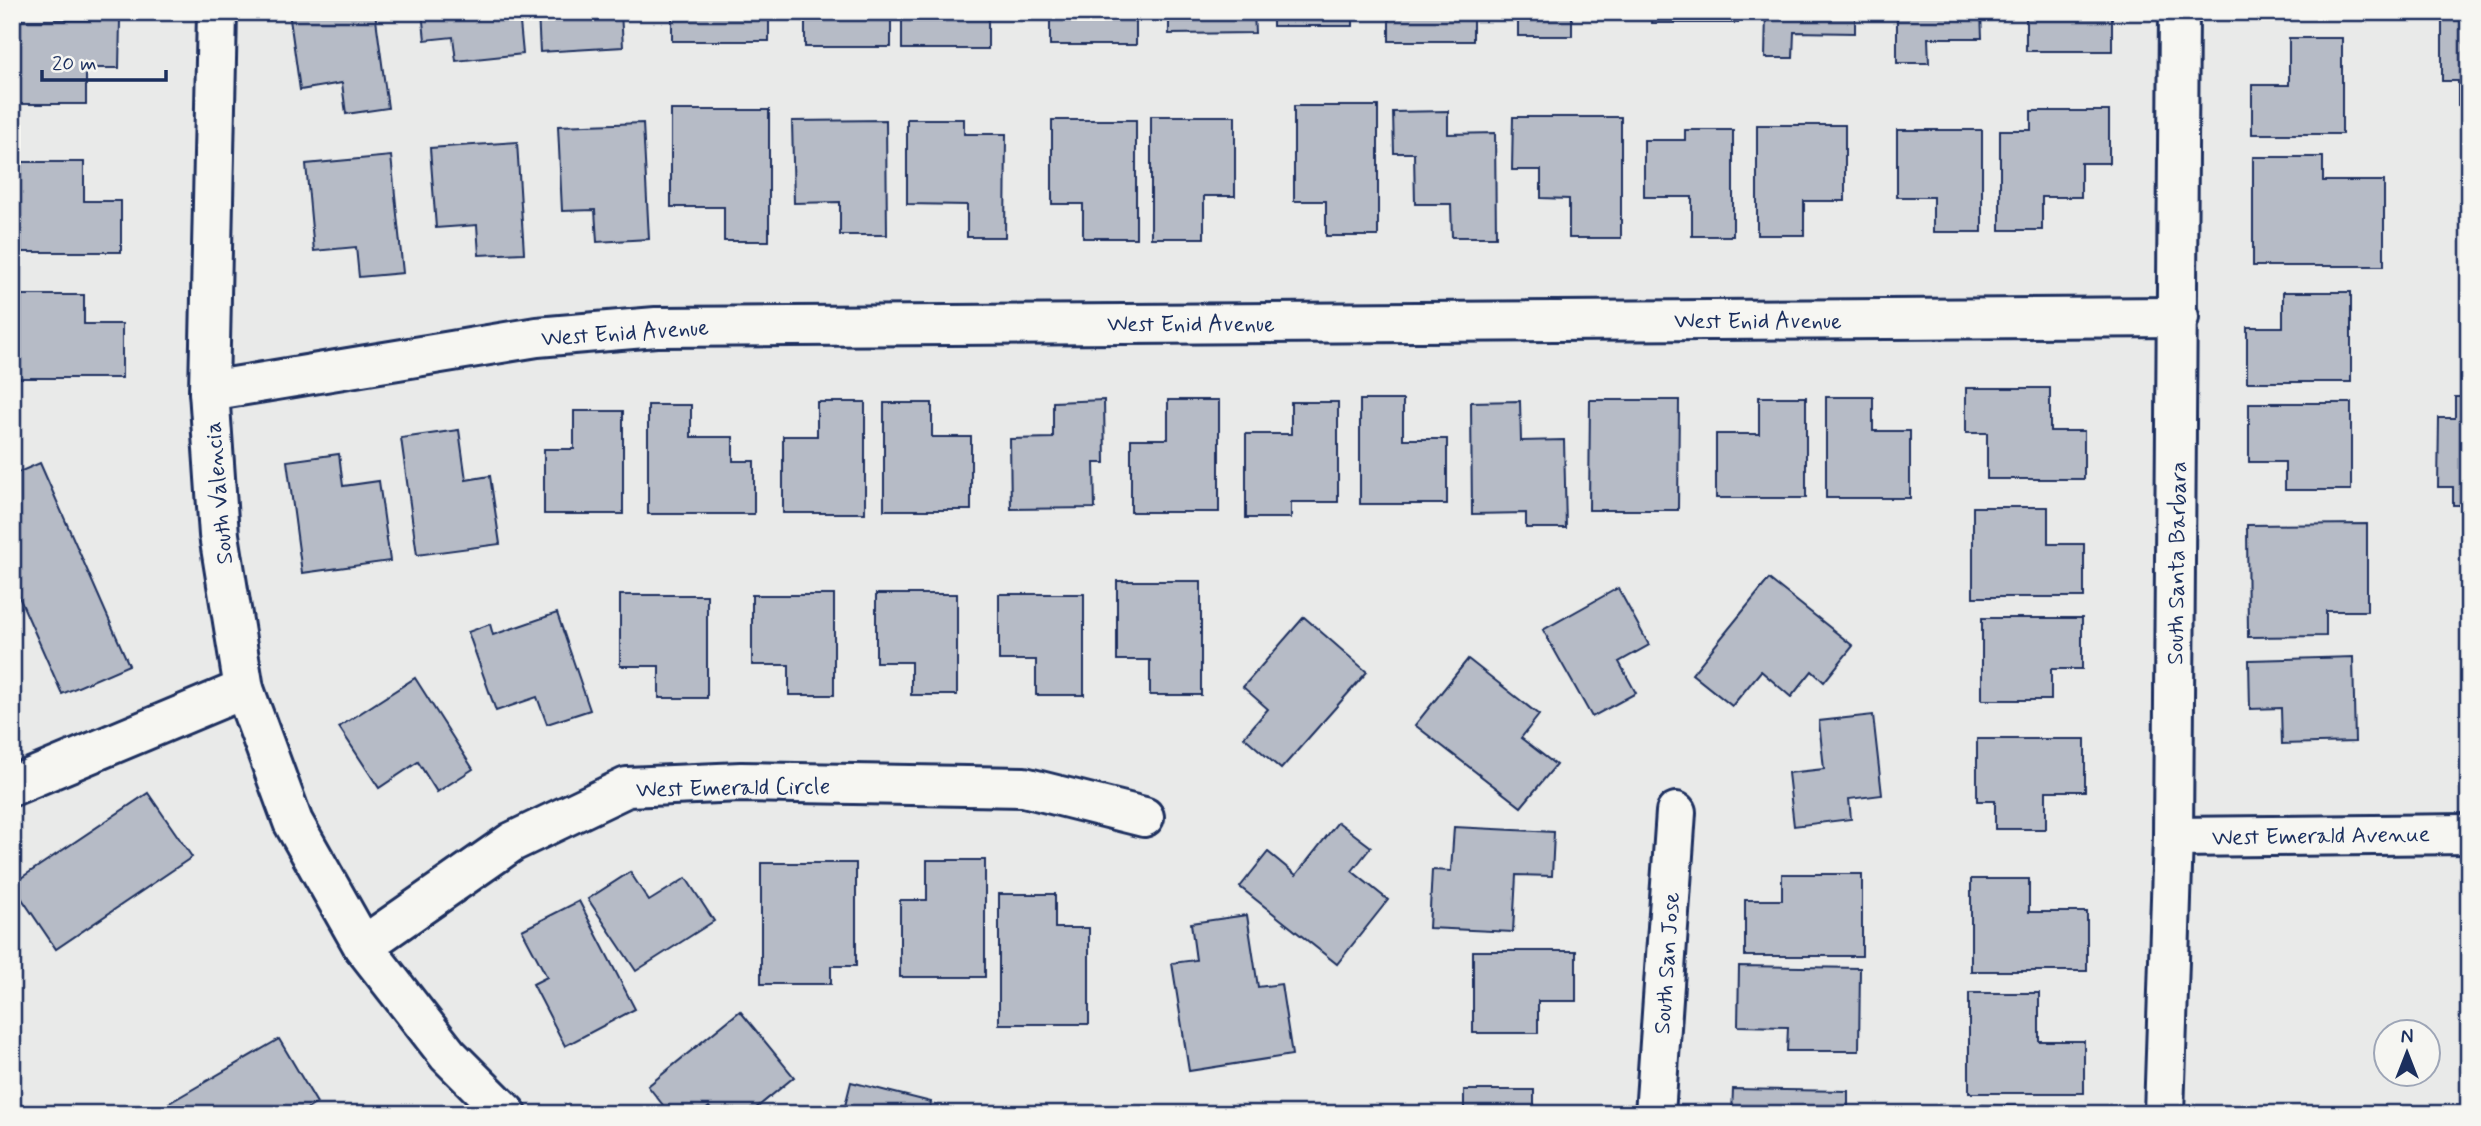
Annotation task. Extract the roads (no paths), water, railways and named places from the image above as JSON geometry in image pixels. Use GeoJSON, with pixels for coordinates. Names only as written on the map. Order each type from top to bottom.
{"type":"FeatureCollection","features":[{"type":"Feature","properties":{"kind":"street","name":"South Valencia"},"geometry":{"type":"LineString","coordinates":[[217,12],[209,391],[219,535],[244,688],[293,822],[363,946],[448,1055],[507,1114]]}},
{"type":"Feature","properties":{"kind":"street","name":"South Santa Barbara"},"geometry":{"type":"LineString","coordinates":[[2164,1114],[2173,837],[2179,317],[2179,12]]}},
{"type":"Feature","properties":{"kind":"street","name":"West Enid Avenue"},"geometry":{"type":"LineString","coordinates":[[209,391],[537,337],[656,327],[2179,317]]}},
{"type":"Feature","properties":{"kind":"street"},"geometry":{"type":"LineString","coordinates":[[12,786],[244,688]]}},
{"type":"Feature","properties":{"kind":"street","name":"West Emerald Circle"},"geometry":{"type":"LineString","coordinates":[[363,946],[512,842],[627,787],[741,782],[1024,787],[1144,817]]}},
{"type":"Feature","properties":{"kind":"street","name":"South San Jose"},"geometry":{"type":"LineString","coordinates":[[1655,1114],[1676,812]]}},
{"type":"Feature","properties":{"kind":"street","name":"West Emerald Avenue"},"geometry":{"type":"LineString","coordinates":[[2173,837],[2469,834]]}}]}
